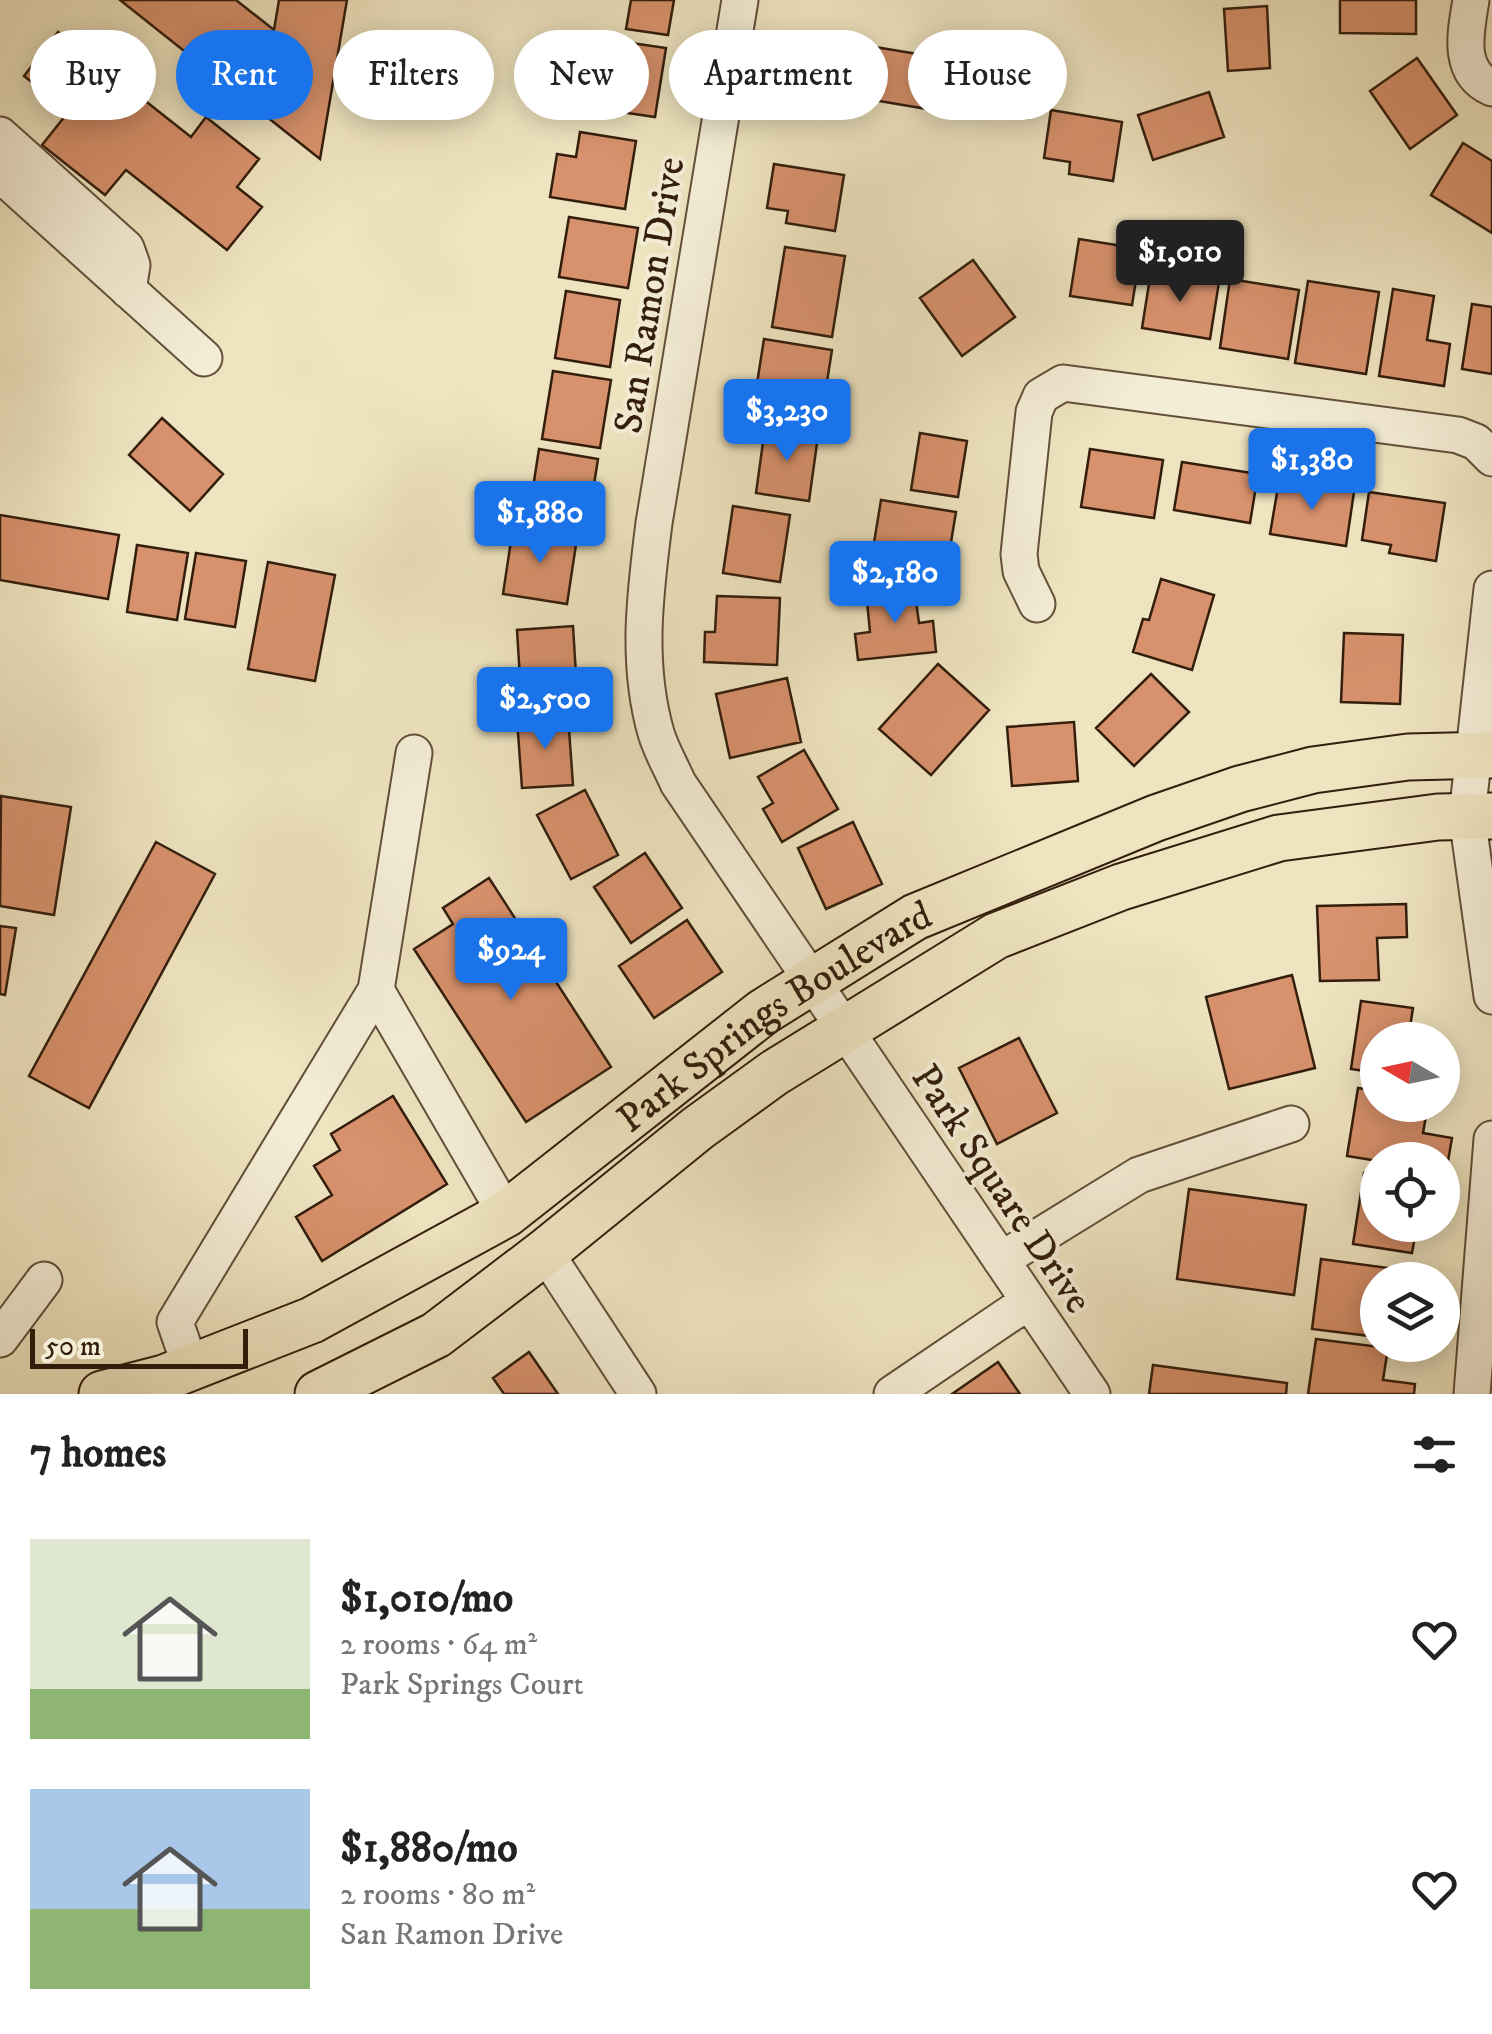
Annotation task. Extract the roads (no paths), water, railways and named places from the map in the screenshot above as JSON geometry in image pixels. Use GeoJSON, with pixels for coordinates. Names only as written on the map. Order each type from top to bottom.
{"type":"FeatureCollection","features":[{"type":"Feature","properties":{"kind":"main road","name":"Park Springs Boulevard"},"geometry":{"type":"LineString","coordinates":[[102,1394],[191,1368],[312,1320],[506,1214],[763,1012],[915,917],[1156,818],[1240,788],[1313,770],[1408,757],[1483,755]]}},
{"type":"Feature","properties":{"kind":"main road","name":"Park Springs Boulevard"},"geometry":{"type":"LineString","coordinates":[[318,1394],[436,1336],[698,1128],[774,1073],[996,936],[1120,887],[1279,838],[1479,816]]}},
{"type":"Feature","properties":{"kind":"street","name":"San Ramon Drive"},"geometry":{"type":"LineString","coordinates":[[740,0],[654,523],[642,654],[656,734],[678,783],[843,1029]]}},
{"type":"Feature","properties":{"kind":"street"},"geometry":{"type":"LineString","coordinates":[[1471,0],[1464,44],[1470,65],[1482,84],[1492,88]]}},
{"type":"Feature","properties":{"kind":"street"},"geometry":{"type":"LineString","coordinates":[[0,136],[126,248],[132,266],[128,290]]}},
{"type":"Feature","properties":{"kind":"street"},"geometry":{"type":"LineString","coordinates":[[0,174],[204,358]]}},
{"type":"Feature","properties":{"kind":"street"},"geometry":{"type":"LineString","coordinates":[[1037,604],[1021,571],[1019,554],[1034,412],[1041,396],[1063,383],[1458,435],[1476,442],[1492,458]]}},
{"type":"Feature","properties":{"kind":"street"},"geometry":{"type":"LineString","coordinates":[[1492,589],[1479,816],[1492,996]]}},
{"type":"Feature","properties":{"kind":"street"},"geometry":{"type":"LineString","coordinates":[[191,1368],[175,1322],[376,990],[414,753]]}},
{"type":"Feature","properties":{"kind":"street"},"geometry":{"type":"LineString","coordinates":[[376,990],[506,1214]]}},
{"type":"Feature","properties":{"kind":"street","name":"Park Square Drive"},"geometry":{"type":"LineString","coordinates":[[843,1029],[1092,1394]]}},
{"type":"Feature","properties":{"kind":"street"},"geometry":{"type":"LineString","coordinates":[[1001,1260],[1139,1176],[1291,1124]]}},
{"type":"Feature","properties":{"kind":"street"},"geometry":{"type":"LineString","coordinates":[[1472,1394],[1492,1139]]}},
{"type":"Feature","properties":{"kind":"street"},"geometry":{"type":"LineString","coordinates":[[545,1252],[638,1394]]}},
{"type":"Feature","properties":{"kind":"street"},"geometry":{"type":"LineString","coordinates":[[0,1339],[44,1280]]}},
{"type":"Feature","properties":{"kind":"street"},"geometry":{"type":"LineString","coordinates":[[892,1394],[1028,1302]]}}]}
